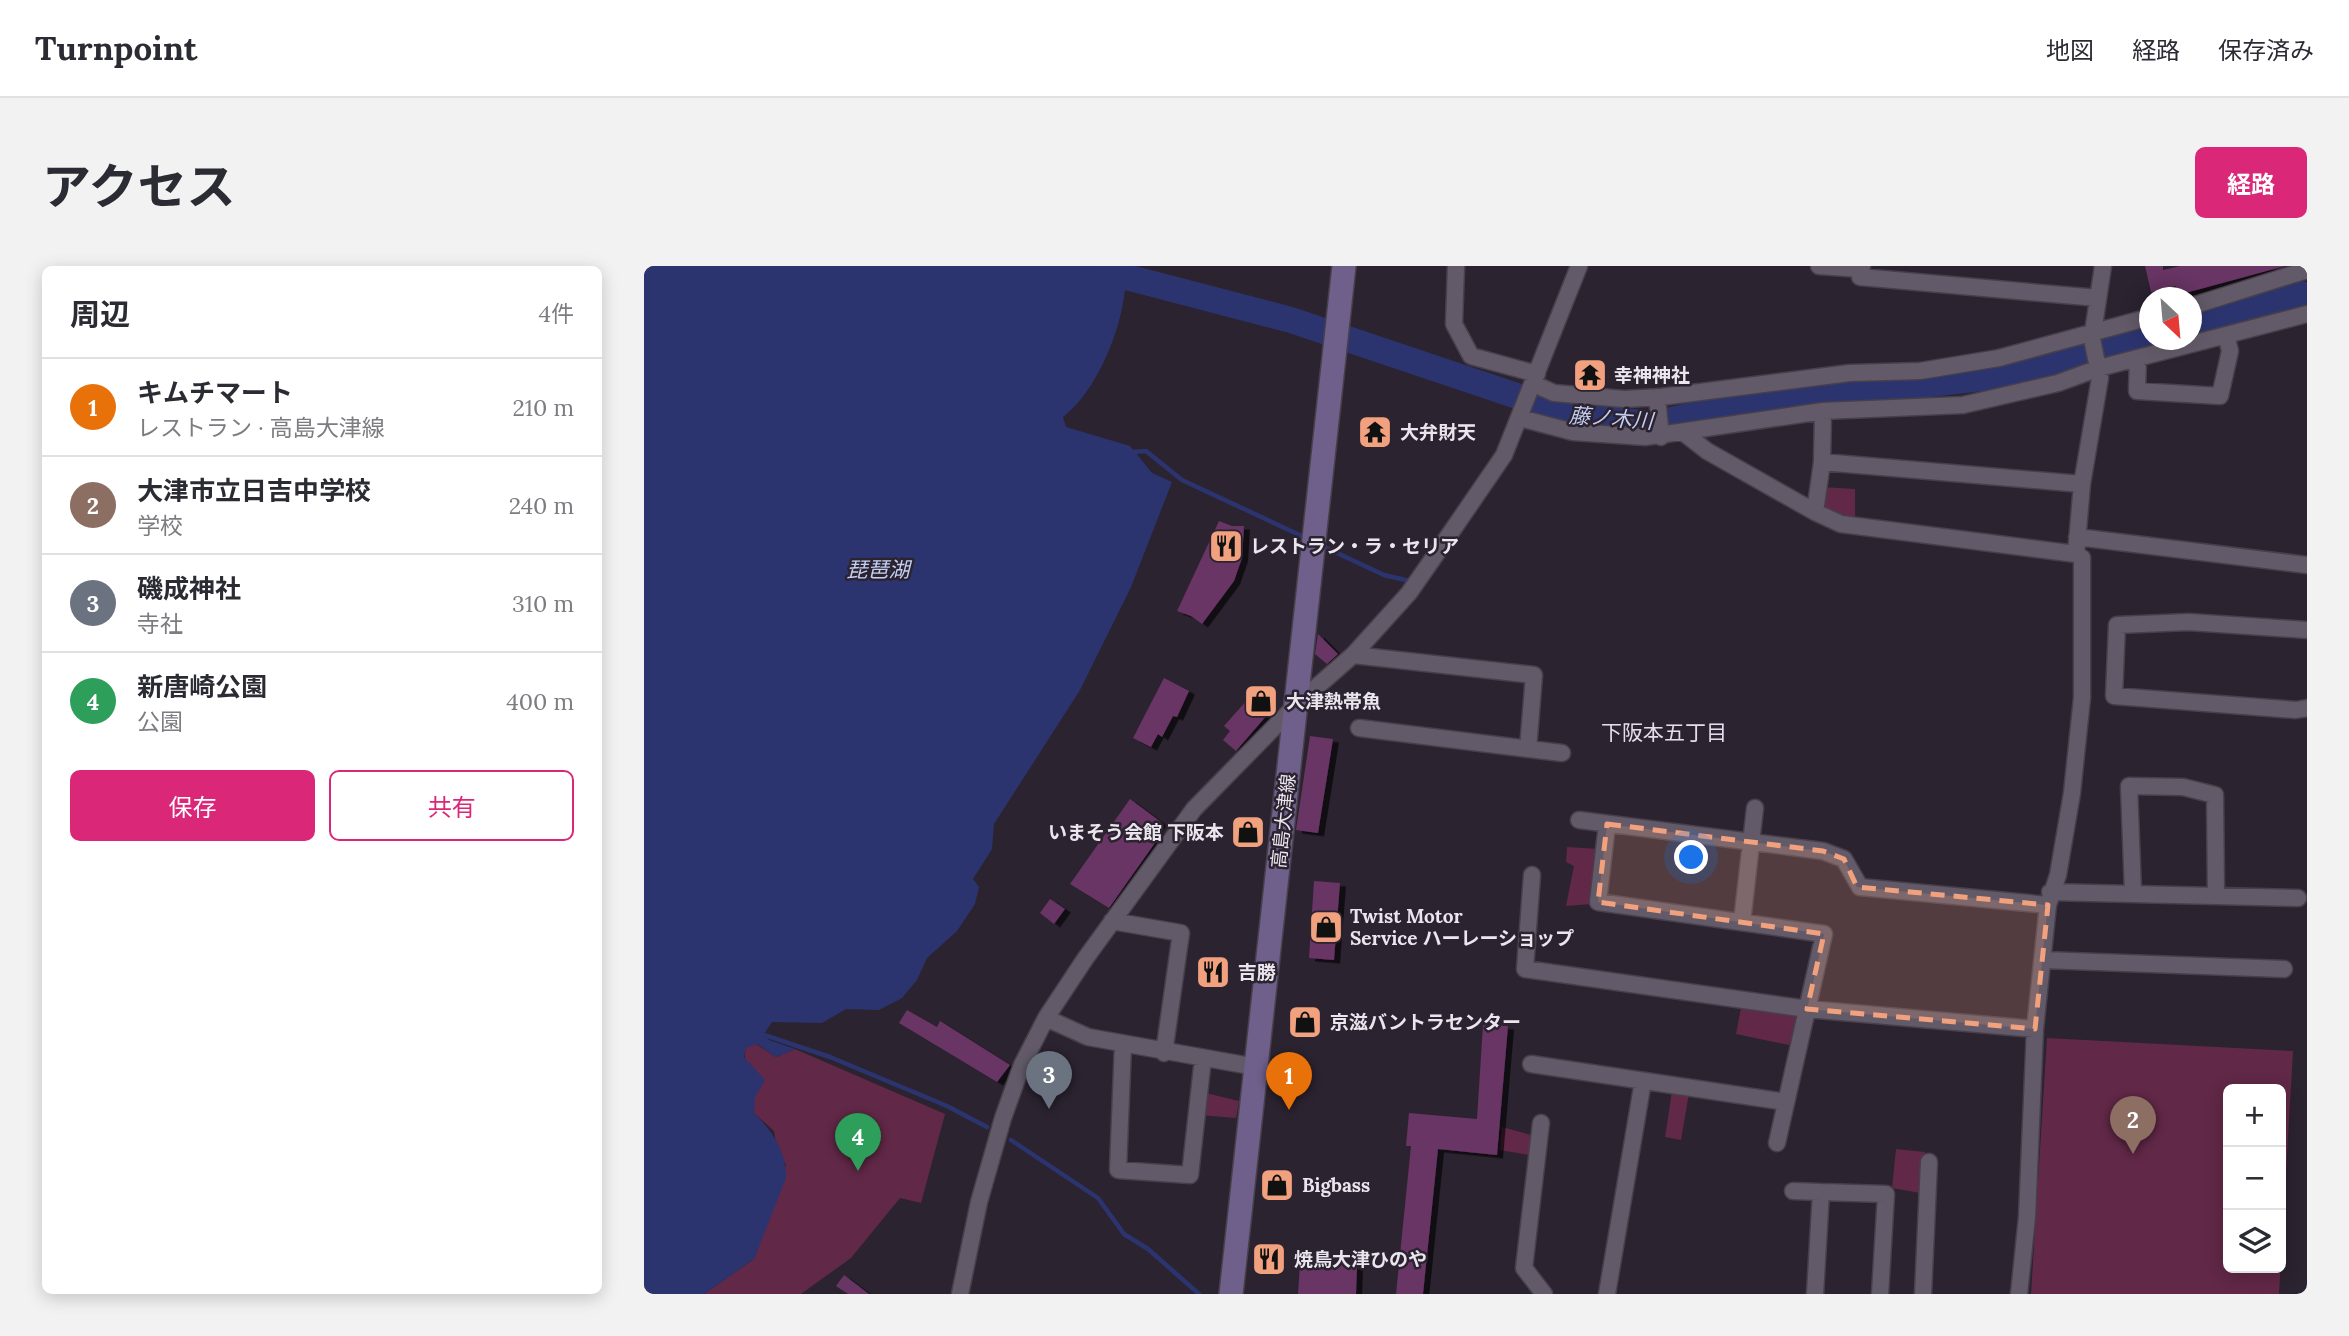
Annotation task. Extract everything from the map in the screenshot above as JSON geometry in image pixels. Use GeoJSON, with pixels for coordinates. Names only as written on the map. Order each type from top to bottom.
{"type":"FeatureCollection","features":[{"type":"Feature","properties":{"kind":"main road","name":"高島大津線"},"geometry":{"type":"LineString","coordinates":[[1231,1294],[1344,266]]}},
{"type":"Feature","properties":{"kind":"street"},"geometry":{"type":"LineString","coordinates":[[1456,266],[1454,324],[1471,356],[1554,393],[1583,396],[1657,397],[1822,375],[1920,371],[1999,358],[2093,335],[2139,320]]}},
{"type":"Feature","properties":{"kind":"street"},"geometry":{"type":"LineString","coordinates":[[960,1294],[978,1202],[1003,1118],[1022,1065],[1046,1018],[1112,921],[1194,809],[1296,705],[1353,654],[1409,593],[1432,561],[1504,455],[1579,266]]}},
{"type":"Feature","properties":{"kind":"street"},"geometry":{"type":"LineString","coordinates":[[1819,266],[1862,268],[1860,277],[2098,298]]}},
{"type":"Feature","properties":{"kind":"street"},"geometry":{"type":"LineString","coordinates":[[2018,1294],[2026,1217],[2035,1029],[2049,899],[2058,875],[2072,793],[2082,698],[2084,607],[2082,558],[2077,546],[2082,484],[2099,365],[2093,335],[2103,266]]}},
{"type":"Feature","properties":{"kind":"street"},"geometry":{"type":"LineString","coordinates":[[2202,303],[2306,269],[2307,276]]}},
{"type":"Feature","properties":{"kind":"street"},"geometry":{"type":"LineString","coordinates":[[1522,415],[1573,432],[1661,437],[1769,417],[1823,411],[1963,405],[2058,383],[2099,365],[2138,358],[2307,314]]}},
{"type":"Feature","properties":{"kind":"street"},"geometry":{"type":"LineString","coordinates":[[2138,358],[2137,391],[2220,396],[2230,351],[2226,335]]}},
{"type":"Feature","properties":{"kind":"street"},"geometry":{"type":"LineString","coordinates":[[1657,397],[1661,437]]}},
{"type":"Feature","properties":{"kind":"street"},"geometry":{"type":"LineString","coordinates":[[1815,512],[1822,462],[1823,411]]}},
{"type":"Feature","properties":{"kind":"street"},"geometry":{"type":"LineString","coordinates":[[1684,433],[1707,451],[1841,524],[2307,565]]}},
{"type":"Feature","properties":{"kind":"street"},"geometry":{"type":"LineString","coordinates":[[1822,462],[2082,484]]}},
{"type":"Feature","properties":{"kind":"street"},"geometry":{"type":"LineString","coordinates":[[2114,696],[2117,625],[2189,622],[2307,630]]}},
{"type":"Feature","properties":{"kind":"street"},"geometry":{"type":"LineString","coordinates":[[1353,654],[1534,675],[1528,749]]}},
{"type":"Feature","properties":{"kind":"street"},"geometry":{"type":"LineString","coordinates":[[2082,698],[2114,696],[2296,710],[2307,708]]}},
{"type":"Feature","properties":{"kind":"street"},"geometry":{"type":"LineString","coordinates":[[1367,734],[1562,753]]}},
{"type":"Feature","properties":{"kind":"street"},"geometry":{"type":"LineString","coordinates":[[2133,893],[2129,786],[2183,787],[2215,795],[2216,895]]}},
{"type":"Feature","properties":{"kind":"street"},"geometry":{"type":"LineString","coordinates":[[1742,922],[1755,808]]}},
{"type":"Feature","properties":{"kind":"street"},"geometry":{"type":"LineString","coordinates":[[1579,820],[1823,852],[1844,859],[1860,887],[2049,899],[2133,893],[2298,898]]}},
{"type":"Feature","properties":{"kind":"street"},"geometry":{"type":"LineString","coordinates":[[1607,824],[1598,902],[1824,934],[1777,1143]]}},
{"type":"Feature","properties":{"kind":"street"},"geometry":{"type":"LineString","coordinates":[[1532,875],[1525,969],[1807,1010],[2035,1029]]}},
{"type":"Feature","properties":{"kind":"street"},"geometry":{"type":"LineString","coordinates":[[1112,921],[1181,933],[1164,1053]]}},
{"type":"Feature","properties":{"kind":"street"},"geometry":{"type":"LineString","coordinates":[[2044,960],[2284,969]]}},
{"type":"Feature","properties":{"kind":"street"},"geometry":{"type":"LineString","coordinates":[[1046,1018],[1088,1037],[1164,1053],[1256,1067]]}},
{"type":"Feature","properties":{"kind":"street"},"geometry":{"type":"LineString","coordinates":[[1123,1044],[1118,1170],[1190,1175],[1203,1058]]}},
{"type":"Feature","properties":{"kind":"street"},"geometry":{"type":"LineString","coordinates":[[1531,1064],[1786,1102]]}},
{"type":"Feature","properties":{"kind":"street"},"geometry":{"type":"LineString","coordinates":[[1608,1294],[1643,1081]]}},
{"type":"Feature","properties":{"kind":"street"},"geometry":{"type":"LineString","coordinates":[[1541,1123],[1524,1268],[1544,1294]]}},
{"type":"Feature","properties":{"kind":"street"},"geometry":{"type":"LineString","coordinates":[[1923,1294],[1929,1162]]}},
{"type":"Feature","properties":{"kind":"street"},"geometry":{"type":"LineString","coordinates":[[1793,1191],[1886,1194],[1880,1294]]}},
{"type":"Feature","properties":{"kind":"street"},"geometry":{"type":"LineString","coordinates":[[1815,1294],[1821,1192]]}},
{"type":"Feature","properties":{"kind":"highlighted area"},"geometry":{"type":"Polygon","coordinates":[[[1607,824],[1823,851],[1844,859],[1857,887],[2048,905],[2035,1029],[1807,1009],[1824,934],[1598,902],[1607,824]]]}},
{"type":"Feature","properties":{"kind":"shaded area"},"geometry":{"type":"Polygon","coordinates":[[[1822,487],[1855,489],[1855,519],[1833,517],[1818,509],[1822,487]]]}},
{"type":"Feature","properties":{"kind":"shaded area"},"geometry":{"type":"Polygon","coordinates":[[[1567,847],[1599,849],[1592,904],[1566,906],[1574,866],[1566,862],[1567,847]]]}},
{"type":"Feature","properties":{"kind":"shaded area"},"geometry":{"type":"Polygon","coordinates":[[[1741,1008],[1799,1014],[1789,1045],[1736,1034],[1741,1008]]]}},
{"type":"Feature","properties":{"kind":"shaded area"},"geometry":{"type":"Polygon","coordinates":[[[2047,1038],[2293,1051],[2286,1172],[2286,1084],[2223,1084],[2223,1273],[2280,1273],[2279,1294],[2031,1294],[2047,1038]]]}},
{"type":"Feature","properties":{"kind":"shaded area"},"geometry":{"type":"Polygon","coordinates":[[[756,1044],[776,1057],[795,1049],[945,1114],[921,1203],[900,1198],[851,1258],[801,1294],[704,1294],[754,1259],[786,1165],[777,1149],[774,1131],[754,1113],[745,1055],[746,1047],[756,1044]]]}},
{"type":"Feature","properties":{"kind":"shaded area"},"geometry":{"type":"Polygon","coordinates":[[[1672,1091],[1689,1093],[1681,1140],[1665,1137],[1672,1091]]]}},
{"type":"Feature","properties":{"kind":"shaded area"},"geometry":{"type":"Polygon","coordinates":[[[1206,1093],[1239,1101],[1236,1118],[1200,1115],[1206,1093]]]}},
{"type":"Feature","properties":{"kind":"shaded area"},"geometry":{"type":"Polygon","coordinates":[[[1502,1127],[1531,1135],[1529,1155],[1500,1150],[1502,1127]]]}},
{"type":"Feature","properties":{"kind":"shaded area"},"geometry":{"type":"Polygon","coordinates":[[[1896,1149],[1925,1152],[1920,1193],[1892,1188],[1896,1149]]]}},
{"type":"Feature","properties":{"kind":"water","name":"琵琶湖"},"geometry":{"type":"Polygon","coordinates":[[[644,266],[1125,266],[1123,305],[1110,348],[1089,388],[1063,417],[1066,427],[1130,446],[1152,473],[1172,482],[1131,587],[1080,690],[994,824],[992,849],[973,879],[979,887],[975,904],[957,931],[927,958],[917,980],[902,998],[879,1010],[846,1009],[822,1023],[772,1022],[764,1034],[769,1040],[795,1049],[776,1057],[757,1044],[746,1048],[744,1057],[765,1080],[755,1097],[754,1113],[777,1142],[784,1160],[786,1178],[754,1259],[704,1294],[644,1294],[644,266]]]}},
{"type":"Feature","properties":{"kind":"building"},"geometry":{"type":"Polygon","coordinates":[[[2145,266],[2163,266],[2163,270],[2180,266],[2285,266],[2202,288],[2150,287],[2145,266]]]}},
{"type":"Feature","properties":{"kind":"building"},"geometry":{"type":"Polygon","coordinates":[[[1219,521],[1232,526],[1244,526],[1242,558],[1234,581],[1202,624],[1177,611],[1219,521]]]}},
{"type":"Feature","properties":{"kind":"building"},"geometry":{"type":"Polygon","coordinates":[[[1318,634],[1338,654],[1327,664],[1315,654],[1318,634]]]}},
{"type":"Feature","properties":{"kind":"building"},"geometry":{"type":"Polygon","coordinates":[[[1164,678],[1189,691],[1177,717],[1173,716],[1162,737],[1158,734],[1151,747],[1133,738],[1164,678]]]}},
{"type":"Feature","properties":{"kind":"building"},"geometry":{"type":"Polygon","coordinates":[[[1256,690],[1274,707],[1236,751],[1223,740],[1230,731],[1224,726],[1256,690]]]}},
{"type":"Feature","properties":{"kind":"building"},"geometry":{"type":"Polygon","coordinates":[[[1310,736],[1333,739],[1318,833],[1296,830],[1310,736]]]}},
{"type":"Feature","properties":{"kind":"building"},"geometry":{"type":"Polygon","coordinates":[[[1130,799],[1161,822],[1156,829],[1162,833],[1109,908],[1070,884],[1130,799]]]}},
{"type":"Feature","properties":{"kind":"building"},"geometry":{"type":"Polygon","coordinates":[[[1314,881],[1340,883],[1334,960],[1309,958],[1314,881]]]}},
{"type":"Feature","properties":{"kind":"building"},"geometry":{"type":"Polygon","coordinates":[[[1050,899],[1065,909],[1054,924],[1040,913],[1050,899]]]}},
{"type":"Feature","properties":{"kind":"building"},"geometry":{"type":"Polygon","coordinates":[[[907,1010],[937,1027],[940,1021],[1010,1065],[997,1082],[899,1023],[907,1010]]]}},
{"type":"Feature","properties":{"kind":"building"},"geometry":{"type":"Polygon","coordinates":[[[1483,1025],[1508,1026],[1497,1155],[1438,1149],[1423,1294],[1396,1294],[1411,1146],[1406,1146],[1409,1113],[1477,1119],[1483,1025]]]}},
{"type":"Feature","properties":{"kind":"building"},"geometry":{"type":"Polygon","coordinates":[[[1300,1263],[1357,1266],[1356,1294],[1298,1294],[1300,1263]]]}},
{"type":"Feature","properties":{"kind":"building"},"geometry":{"type":"Polygon","coordinates":[[[844,1275],[869,1294],[848,1294],[836,1286],[844,1275]]]}},
{"type":"Feature","properties":{"kind":"waterway","name":"藤ノ木川"},"geometry":{"type":"LineString","coordinates":[[1090,279],[1126,277],[1291,320],[1520,397],[1562,415],[1654,424],[1725,408],[2007,375],[2139,338]]}},
{"type":"Feature","properties":{"kind":"waterway","name":"藤ノ木川"},"geometry":{"type":"LineString","coordinates":[[2202,321],[2301,294]]}},
{"type":"Feature","properties":{"kind":"waterway"},"geometry":{"type":"LineString","coordinates":[[1134,452],[1146,451],[1182,480],[1306,538]]}},
{"type":"Feature","properties":{"kind":"waterway"},"geometry":{"type":"LineString","coordinates":[[1320,545],[1384,575],[1410,581]]}},
{"type":"Feature","properties":{"kind":"waterway"},"geometry":{"type":"LineString","coordinates":[[759,1033],[830,1057],[947,1106],[987,1127]]}},
{"type":"Feature","properties":{"kind":"waterway"},"geometry":{"type":"LineString","coordinates":[[1011,1140],[1098,1198],[1124,1234],[1148,1249],[1199,1294]]}},
{"type":"Feature","properties":{"kind":"place","name":"幸神神社"},"geometry":{"type":"Point","coordinates":[1590,375]}},
{"type":"Feature","properties":{"kind":"place","name":"大弁財天"},"geometry":{"type":"Point","coordinates":[1375,432]}},
{"type":"Feature","properties":{"kind":"place","name":"レストラン・ラ・セリア"},"geometry":{"type":"Point","coordinates":[1226,546]}},
{"type":"Feature","properties":{"kind":"place","name":"大津熱帯魚"},"geometry":{"type":"Point","coordinates":[1261,701]}},
{"type":"Feature","properties":{"kind":"place","name":"いまそう会館 下阪本"},"geometry":{"type":"Point","coordinates":[1248,832]}},
{"type":"Feature","properties":{"kind":"place","name":"Twist Motor Service ハーレーショップ"},"geometry":{"type":"Point","coordinates":[1326,927]}},
{"type":"Feature","properties":{"kind":"place","name":"吉勝"},"geometry":{"type":"Point","coordinates":[1213,972]}},
{"type":"Feature","properties":{"kind":"place","name":"京滋バントラセンター"},"geometry":{"type":"Point","coordinates":[1305,1022]}},
{"type":"Feature","properties":{"kind":"place","name":"磯成神社"},"geometry":{"type":"Point","coordinates":[1049,1109]}},
{"type":"Feature","properties":{"kind":"place","name":"キムチマート"},"geometry":{"type":"Point","coordinates":[1289,1110]}},
{"type":"Feature","properties":{"kind":"place","name":"大津市立日吉中学校"},"geometry":{"type":"Point","coordinates":[2133,1154]}},
{"type":"Feature","properties":{"kind":"place","name":"新唐崎公園"},"geometry":{"type":"Point","coordinates":[858,1171]}},
{"type":"Feature","properties":{"kind":"place","name":"Bigbass"},"geometry":{"type":"Point","coordinates":[1277,1185]}},
{"type":"Feature","properties":{"kind":"place","name":"焼鳥大津ひのや"},"geometry":{"type":"Point","coordinates":[1269,1259]}},
{"type":"Feature","properties":{"kind":"district","name":"下阪本五丁目"},"geometry":{"type":"Point","coordinates":[1664,732]}}]}
